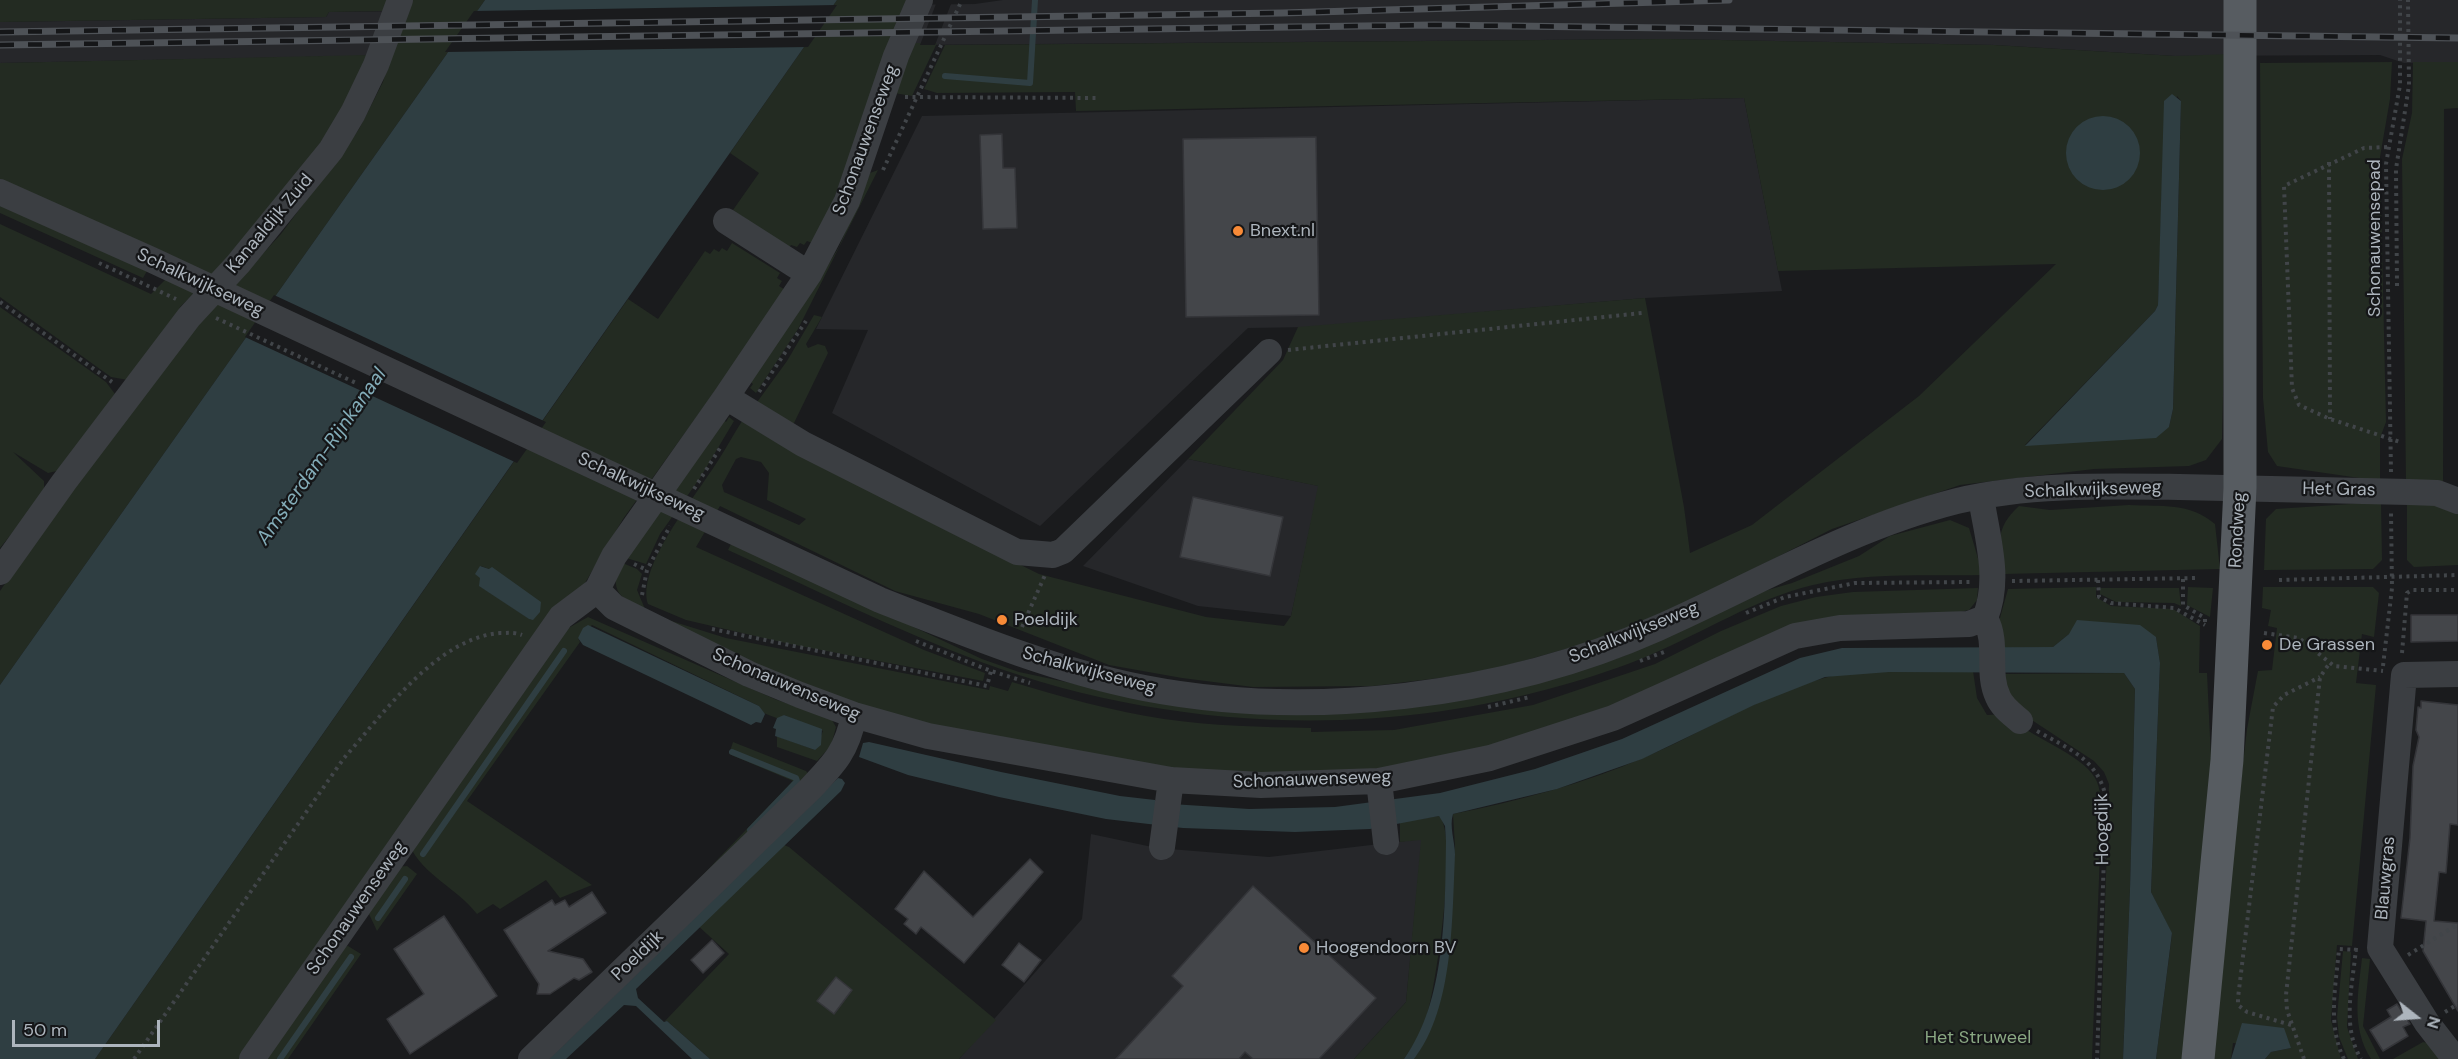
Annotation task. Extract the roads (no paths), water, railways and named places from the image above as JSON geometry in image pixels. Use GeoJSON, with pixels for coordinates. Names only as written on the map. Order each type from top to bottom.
{"type":"FeatureCollection","features":[{"type":"Feature","properties":{"kind":"main road","name":"Rondweg"},"geometry":{"type":"LineString","coordinates":[[2198,1059],[2227,760],[2240,489],[2240,0]]}},
{"type":"Feature","properties":{"kind":"street","name":"Kanaaldijk Zuid"},"geometry":{"type":"LineString","coordinates":[[0,572],[189,316],[238,264],[331,150],[353,113],[376,65],[400,0]]}},
{"type":"Feature","properties":{"kind":"street","name":"Schonauwenseweg"},"geometry":{"type":"LineString","coordinates":[[252,1059],[561,617],[597,590],[614,556],[809,274],[847,201],[883,95],[920,0]]}},
{"type":"Feature","properties":{"kind":"street","name":"Schalkwijkseweg"},"geometry":{"type":"LineString","coordinates":[[0,192],[152,260],[880,600],[1060,667],[1145,688],[1313,704],[1437,691],[1510,677],[1591,655],[1658,628],[1874,526],[1981,497],[2111,486],[2240,489]]}},
{"type":"Feature","properties":{"kind":"street"},"geometry":{"type":"LineString","coordinates":[[726,221],[809,274]]}},
{"type":"Feature","properties":{"kind":"street"},"geometry":{"type":"LineString","coordinates":[[726,397],[803,444],[1017,552],[1053,555],[1063,551],[1269,352]]}},
{"type":"Feature","properties":{"kind":"street","name":"Het Gras"},"geometry":{"type":"LineString","coordinates":[[2240,489],[2451,493]]}},
{"type":"Feature","properties":{"kind":"street"},"geometry":{"type":"LineString","coordinates":[[1981,497],[1994,582],[1992,603],[1985,618],[1994,643],[1994,679],[1998,699],[2020,721]]}},
{"type":"Feature","properties":{"kind":"street","name":"Schonauwenseweg"},"geometry":{"type":"LineString","coordinates":[[597,590],[614,607],[749,674],[854,715],[928,736],[1170,789],[1261,785],[1380,790],[1490,759],[1613,718],[1795,636],[1840,628],[1969,624],[1985,618]]}},
{"type":"Feature","properties":{"kind":"street","name":"Blauwgras"},"geometry":{"type":"LineString","coordinates":[[2455,1059],[2427,1023],[2380,948],[2394,673],[2458,674]]}},
{"type":"Feature","properties":{"kind":"street","name":"Poeldijk"},"geometry":{"type":"LineString","coordinates":[[531,1059],[842,756],[854,715]]}},
{"type":"Feature","properties":{"kind":"street"},"geometry":{"type":"LineString","coordinates":[[1164,838],[1170,789]]}},
{"type":"Feature","properties":{"kind":"street"},"geometry":{"type":"LineString","coordinates":[[1380,790],[1386,835]]}},
{"type":"Feature","properties":{"kind":"water","name":"Amsterdam-Rijnkanaal"},"geometry":{"type":"Polygon","coordinates":[[[485,0],[837,0],[95,1059],[0,1059],[0,685],[485,0]]]}},
{"type":"Feature","properties":{"kind":"water"},"geometry":{"type":"Polygon","coordinates":[[[2172,94],[2181,101],[2173,409],[2169,427],[2156,438],[2025,446],[2155,311],[2158,305],[2164,101],[2172,94]]]}},
{"type":"Feature","properties":{"kind":"water"},"geometry":{"type":"Polygon","coordinates":[[[2103,116],[2124,122],[2134,132],[2140,153],[2134,174],[2124,184],[2103,190],[2082,184],[2072,174],[2066,153],[2072,132],[2082,122],[2103,116]]]}},
{"type":"Feature","properties":{"kind":"water"},"geometry":{"type":"Polygon","coordinates":[[[480,566],[489,569],[492,567],[541,602],[540,612],[533,620],[479,586],[480,578],[475,574],[480,566]]]}},
{"type":"Feature","properties":{"kind":"water"},"geometry":{"type":"Polygon","coordinates":[[[2077,620],[2140,625],[2156,637],[2160,663],[2151,892],[2172,933],[2156,1059],[2123,1059],[2135,689],[2124,673],[1889,672],[1825,677],[1754,705],[1642,759],[1557,789],[1453,814],[1455,855],[1451,933],[1444,988],[1427,1038],[1414,1059],[1404,1059],[1418,1036],[1428,1010],[1435,983],[1443,925],[1446,841],[1445,826],[1439,816],[1370,829],[1295,832],[1183,828],[1106,819],[999,797],[908,775],[859,757],[863,743],[869,742],[1001,772],[1120,796],[1155,800],[1156,803],[1249,809],[1335,807],[1440,793],[1535,769],[1622,739],[1800,658],[1842,648],[2053,647],[2069,634],[2077,620]]]}},
{"type":"Feature","properties":{"kind":"water"},"geometry":{"type":"Polygon","coordinates":[[[588,625],[759,706],[765,714],[761,723],[756,722],[751,725],[583,645],[578,638],[583,628],[588,625]]]}},
{"type":"Feature","properties":{"kind":"water"},"geometry":{"type":"Polygon","coordinates":[[[784,715],[822,729],[821,745],[815,750],[775,736],[776,729],[773,728],[777,718],[784,715]]]}},
{"type":"Feature","properties":{"kind":"water"},"geometry":{"type":"Polygon","coordinates":[[[838,778],[845,783],[841,791],[636,989],[638,998],[710,1059],[692,1059],[636,1006],[624,1005],[566,1059],[549,1059],[838,778]]]}},
{"type":"Feature","properties":{"kind":"water"},"geometry":{"type":"Polygon","coordinates":[[[2242,1023],[2284,1028],[2291,1048],[2271,1052],[2265,1059],[2231,1059],[2242,1023]]]}},
{"type":"Feature","properties":{"kind":"waterway"},"geometry":{"type":"LineString","coordinates":[[945,76],[1030,83],[1035,0]]}},
{"type":"Feature","properties":{"kind":"waterway"},"geometry":{"type":"LineString","coordinates":[[423,854],[564,651]]}},
{"type":"Feature","properties":{"kind":"waterway"},"geometry":{"type":"LineString","coordinates":[[732,752],[796,778],[797,781],[750,830]]}},
{"type":"Feature","properties":{"kind":"waterway"},"geometry":{"type":"LineString","coordinates":[[378,918],[405,879]]}},
{"type":"Feature","properties":{"kind":"waterway"},"geometry":{"type":"LineString","coordinates":[[280,1059],[351,957]]}},
{"type":"Feature","properties":{"kind":"railway"},"geometry":{"type":"LineString","coordinates":[[0,32],[1282,13],[1729,0]]}},
{"type":"Feature","properties":{"kind":"railway"},"geometry":{"type":"LineString","coordinates":[[0,45],[1434,25],[2458,38]]}},
{"type":"Feature","properties":{"kind":"place","name":"Bnext.nl"},"geometry":{"type":"Point","coordinates":[1238,231]}},
{"type":"Feature","properties":{"kind":"place","name":"Poeldijk"},"geometry":{"type":"Point","coordinates":[1002,620]}},
{"type":"Feature","properties":{"kind":"place","name":"De Grassen"},"geometry":{"type":"Point","coordinates":[2267,645]}},
{"type":"Feature","properties":{"kind":"place","name":"Hoogendoorn BV"},"geometry":{"type":"Point","coordinates":[1304,948]}},
{"type":"Feature","properties":{"kind":"park label","name":"Het Struweel"},"geometry":{"type":"Point","coordinates":[1978,1038]}}]}
